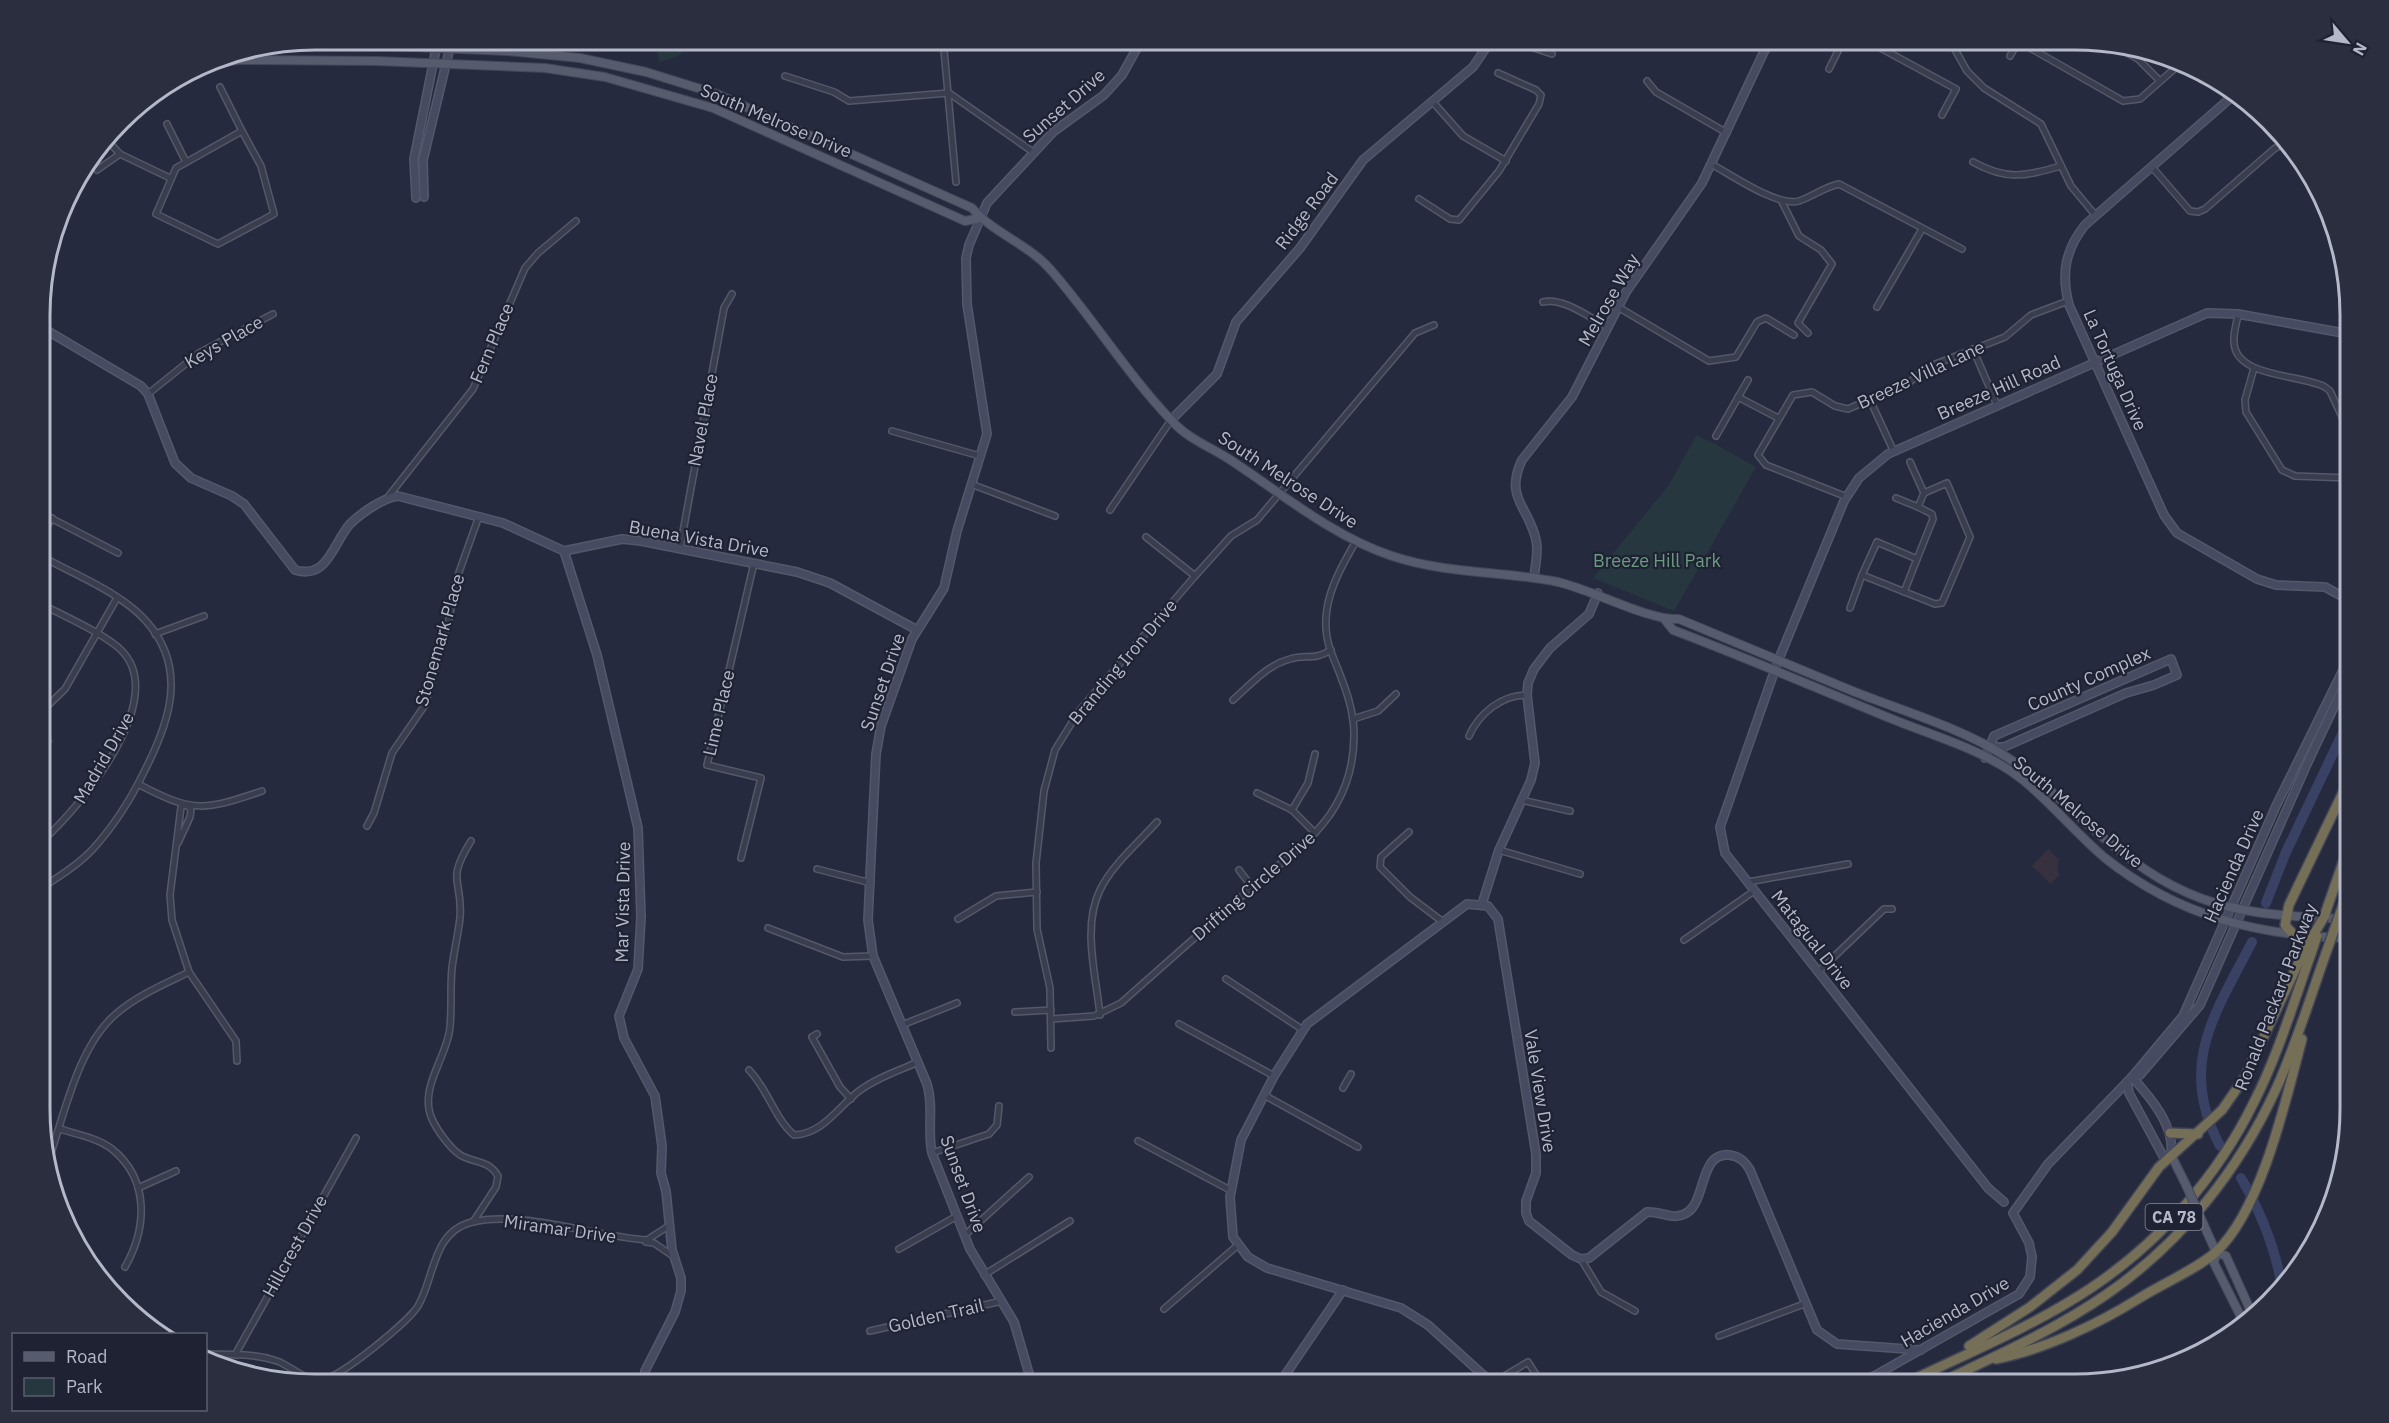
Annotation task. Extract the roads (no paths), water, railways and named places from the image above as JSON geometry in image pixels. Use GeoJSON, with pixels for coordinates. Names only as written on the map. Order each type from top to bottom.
{"type":"FeatureCollection","features":[{"type":"Feature","properties":{"kind":"highway"},"geometry":{"type":"LineString","coordinates":[[2292,933],[2285,925],[2286,917],[2340,800]]}},
{"type":"Feature","properties":{"kind":"highway","name":"Ronald Packard Parkway"},"geometry":{"type":"LineString","coordinates":[[1925,1374],[2052,1311],[2092,1287],[2130,1258],[2183,1207],[2217,1164],[2254,1104],[2273,1060],[2308,953],[2324,917],[2340,871]]}},
{"type":"Feature","properties":{"kind":"highway","name":"Ronald Packard Parkway"},"geometry":{"type":"LineString","coordinates":[[1958,1374],[2079,1312],[2108,1293],[2137,1271],[2188,1223],[2225,1177],[2263,1117],[2295,1042],[2340,913]]}},
{"type":"Feature","properties":{"kind":"highway"},"geometry":{"type":"LineString","coordinates":[[1925,1374],[2030,1307],[2077,1269],[2112,1232],[2159,1167],[2186,1139],[2198,1134],[2231,1097],[2308,953]]}},
{"type":"Feature","properties":{"kind":"highway"},"geometry":{"type":"LineString","coordinates":[[1985,1361],[2012,1356],[2103,1319],[2216,1252],[2236,1226],[2252,1199],[2265,1164],[2284,1104],[2315,984]]}},
{"type":"Feature","properties":{"kind":"highway"},"geometry":{"type":"LineString","coordinates":[[2170,1132],[2186,1139]]}},
{"type":"Feature","properties":{"kind":"main road","name":"South Melrose Drive"},"geometry":{"type":"LineString","coordinates":[[477,50],[570,57],[646,72],[717,94],[972,208],[980,218],[1046,264],[1171,420],[1183,431],[1356,541],[1391,556],[1426,566],[1534,578],[1598,593],[1665,620],[1679,619],[1988,747],[2022,769],[2113,847],[2153,875],[2186,893],[2230,909],[2286,917],[2340,919]]}},
{"type":"Feature","properties":{"kind":"main road"},"geometry":{"type":"LineString","coordinates":[[549,68],[558,60],[567,60],[570,57]]}},
{"type":"Feature","properties":{"kind":"main road","name":"South Melrose Drive"},"geometry":{"type":"LineString","coordinates":[[243,60],[377,61],[446,66],[549,68],[636,84],[714,108],[965,221],[980,218]]}},
{"type":"Feature","properties":{"kind":"main road","name":"South Melrose Drive"},"geometry":{"type":"LineString","coordinates":[[1665,620],[1673,630],[1985,758],[2012,772],[2105,857],[2144,886],[2184,907],[2236,925],[2275,933],[2340,937]]}},
{"type":"Feature","properties":{"kind":"main road"},"geometry":{"type":"LineString","coordinates":[[2172,1155],[2216,1252],[2214,1263],[2240,1315]]}},
{"type":"Feature","properties":{"kind":"main road"},"geometry":{"type":"LineString","coordinates":[[2216,1252],[2226,1256],[2249,1308]]}},
{"type":"Feature","properties":{"kind":"street"},"geometry":{"type":"LineString","coordinates":[[416,198],[414,159],[435,50]]}},
{"type":"Feature","properties":{"kind":"street"},"geometry":{"type":"LineString","coordinates":[[424,197],[423,160],[450,50]]}},
{"type":"Feature","properties":{"kind":"street"},"geometry":{"type":"LineString","coordinates":[[944,50],[956,182]]}},
{"type":"Feature","properties":{"kind":"street","name":"Sunset Drive"},"geometry":{"type":"LineString","coordinates":[[1029,1374],[1014,1322],[984,1275],[932,1153],[928,1137],[931,1098],[873,956],[868,920],[876,754],[881,726],[917,630],[944,588],[987,426],[968,304],[966,258],[970,239],[987,203],[1053,132],[1104,95],[1122,75],[1136,50]]}},
{"type":"Feature","properties":{"kind":"street","name":"Ridge Road"},"geometry":{"type":"LineString","coordinates":[[1171,420],[1217,374],[1241,315],[1300,248],[1363,160],[1473,67],[1485,50]]}},
{"type":"Feature","properties":{"kind":"street"},"geometry":{"type":"LineString","coordinates":[[1540,50],[1552,54]]}},
{"type":"Feature","properties":{"kind":"street","name":"Melrose Way"},"geometry":{"type":"LineString","coordinates":[[1534,578],[1538,548],[1536,537],[1517,498],[1518,470],[1522,460],[1572,397],[1618,307],[1713,165],[1765,50]]}},
{"type":"Feature","properties":{"kind":"street"},"geometry":{"type":"LineString","coordinates":[[1829,69],[1838,50]]}},
{"type":"Feature","properties":{"kind":"street"},"geometry":{"type":"LineString","coordinates":[[1884,50],[1956,89],[1942,115]]}},
{"type":"Feature","properties":{"kind":"street"},"geometry":{"type":"LineString","coordinates":[[1955,50],[1967,71],[1984,88],[2041,124],[2056,150],[2071,186],[2096,216]]}},
{"type":"Feature","properties":{"kind":"street"},"geometry":{"type":"LineString","coordinates":[[2010,56],[2013,50]]}},
{"type":"Feature","properties":{"kind":"street"},"geometry":{"type":"LineString","coordinates":[[2036,50],[2123,100],[2140,99],[2174,69]]}},
{"type":"Feature","properties":{"kind":"street"},"geometry":{"type":"LineString","coordinates":[[2134,57],[2160,81]]}},
{"type":"Feature","properties":{"kind":"street"},"geometry":{"type":"LineString","coordinates":[[1419,199],[1450,219],[1459,220],[1506,161],[1541,99],[1536,90],[1498,73]]}},
{"type":"Feature","properties":{"kind":"street"},"geometry":{"type":"LineString","coordinates":[[785,76],[834,92],[849,101],[949,93],[1033,153]]}},
{"type":"Feature","properties":{"kind":"street"},"geometry":{"type":"LineString","coordinates":[[1647,81],[1656,92],[1727,133]]}},
{"type":"Feature","properties":{"kind":"street"},"geometry":{"type":"LineString","coordinates":[[220,87],[261,166],[274,214],[218,244],[156,214],[176,168],[242,131]]}},
{"type":"Feature","properties":{"kind":"street","name":"La Tortuga Drive"},"geometry":{"type":"LineString","coordinates":[[2229,99],[2096,216],[2077,236],[2069,252],[2064,277],[2068,301],[2164,515],[2177,533],[2257,579],[2276,585],[2325,587],[2340,595]]}},
{"type":"Feature","properties":{"kind":"street"},"geometry":{"type":"LineString","coordinates":[[1432,101],[1463,136],[1506,161]]}},
{"type":"Feature","properties":{"kind":"street"},"geometry":{"type":"LineString","coordinates":[[167,124],[186,162]]}},
{"type":"Feature","properties":{"kind":"street"},"geometry":{"type":"LineString","coordinates":[[807,149],[812,137]]}},
{"type":"Feature","properties":{"kind":"street"},"geometry":{"type":"LineString","coordinates":[[111,145],[120,154],[170,178]]}},
{"type":"Feature","properties":{"kind":"street"},"geometry":{"type":"LineString","coordinates":[[2152,167],[2190,211],[2198,212],[2205,209],[2279,146]]}},
{"type":"Feature","properties":{"kind":"street"},"geometry":{"type":"LineString","coordinates":[[97,170],[120,154]]}},
{"type":"Feature","properties":{"kind":"street"},"geometry":{"type":"LineString","coordinates":[[1972,162],[2000,175],[2012,176],[2061,166]]}},
{"type":"Feature","properties":{"kind":"street"},"geometry":{"type":"LineString","coordinates":[[1713,165],[1782,202],[1797,202],[1826,186],[1839,184],[1962,249]]}},
{"type":"Feature","properties":{"kind":"street"},"geometry":{"type":"LineString","coordinates":[[1782,202],[1799,236],[1821,250],[1832,264],[1798,323],[1808,333]]}},
{"type":"Feature","properties":{"kind":"street","name":"Fern Place"},"geometry":{"type":"LineString","coordinates":[[388,497],[473,389],[525,268],[538,253],[576,221]]}},
{"type":"Feature","properties":{"kind":"street"},"geometry":{"type":"LineString","coordinates":[[1877,307],[1922,229]]}},
{"type":"Feature","properties":{"kind":"street","name":"Navel Place"},"geometry":{"type":"LineString","coordinates":[[680,548],[724,308],[732,294]]}},
{"type":"Feature","properties":{"kind":"street"},"geometry":{"type":"LineString","coordinates":[[1543,302],[1550,300],[1563,304],[1608,327]]}},
{"type":"Feature","properties":{"kind":"street","name":"Breeze Villa Lane"},"geometry":{"type":"LineString","coordinates":[[1847,496],[1766,465],[1759,459],[1758,455],[1793,394],[1812,392],[1835,406],[1847,409],[1908,383],[1933,365],[2005,337],[2031,315],[2068,301]]}},
{"type":"Feature","properties":{"kind":"street"},"geometry":{"type":"LineString","coordinates":[[1618,307],[1708,361],[1736,357],[1757,322],[1766,318],[1794,334]]}},
{"type":"Feature","properties":{"kind":"street","name":"Breeze Hill Road"},"geometry":{"type":"LineString","coordinates":[[1778,661],[1847,496],[1858,478],[1876,462],[1997,405],[2207,312],[2238,314],[2340,332]]}},
{"type":"Feature","properties":{"kind":"street","name":"Keys Place"},"geometry":{"type":"LineString","coordinates":[[148,394],[199,353],[273,314]]}},
{"type":"Feature","properties":{"kind":"street"},"geometry":{"type":"LineString","coordinates":[[2238,314],[2234,341],[2235,350],[2243,362],[2254,368],[2325,387],[2330,391],[2340,413]]}},
{"type":"Feature","properties":{"kind":"street","name":"Branding Iron Drive"},"geometry":{"type":"LineString","coordinates":[[1051,1048],[1050,988],[1037,929],[1037,892],[1038,826],[1055,750],[1079,711],[1195,576],[1231,536],[1257,520],[1415,333],[1434,325]]}},
{"type":"Feature","properties":{"kind":"street"},"geometry":{"type":"LineString","coordinates":[[50,332],[129,377],[148,394],[175,463],[190,478],[232,496],[244,504],[295,570],[304,572],[321,567],[352,522],[388,497],[410,497],[516,527],[564,551]]}},
{"type":"Feature","properties":{"kind":"street"},"geometry":{"type":"LineString","coordinates":[[1973,349],[1997,405]]}},
{"type":"Feature","properties":{"kind":"street"},"geometry":{"type":"LineString","coordinates":[[2254,368],[2246,400],[2247,412],[2282,471],[2291,475],[2340,478]]}},
{"type":"Feature","properties":{"kind":"street"},"geometry":{"type":"LineString","coordinates":[[1716,436],[1748,380]]}},
{"type":"Feature","properties":{"kind":"street"},"geometry":{"type":"LineString","coordinates":[[1738,397],[1778,418]]}},
{"type":"Feature","properties":{"kind":"street"},"geometry":{"type":"LineString","coordinates":[[1870,400],[1894,452]]}},
{"type":"Feature","properties":{"kind":"street"},"geometry":{"type":"LineString","coordinates":[[1110,510],[1171,420]]}},
{"type":"Feature","properties":{"kind":"street"},"geometry":{"type":"LineString","coordinates":[[892,431],[980,456]]}},
{"type":"Feature","properties":{"kind":"street"},"geometry":{"type":"LineString","coordinates":[[1910,462],[1924,493]]}},
{"type":"Feature","properties":{"kind":"street"},"geometry":{"type":"LineString","coordinates":[[1862,575],[1935,604],[1942,603],[1970,537],[1947,483],[1924,493],[1918,507]]}},
{"type":"Feature","properties":{"kind":"street"},"geometry":{"type":"LineString","coordinates":[[971,484],[1055,516]]}},
{"type":"Feature","properties":{"kind":"street"},"geometry":{"type":"LineString","coordinates":[[1896,498],[1932,514],[1934,519],[1904,592]]}},
{"type":"Feature","properties":{"kind":"street","name":"Stonemark Place"},"geometry":{"type":"LineString","coordinates":[[367,826],[374,813],[392,753],[425,705],[449,620],[457,578],[479,516]]}},
{"type":"Feature","properties":{"kind":"street"},"geometry":{"type":"LineString","coordinates":[[50,521],[52,518],[118,553]]}},
{"type":"Feature","properties":{"kind":"street"},"geometry":{"type":"LineString","coordinates":[[1146,537],[1195,576]]}},
{"type":"Feature","properties":{"kind":"street","name":"Buena Vista Drive"},"geometry":{"type":"LineString","coordinates":[[564,551],[622,539],[754,562],[797,572],[829,583],[917,630]]}},
{"type":"Feature","properties":{"kind":"street","name":"Drifting Circle Drive"},"geometry":{"type":"LineString","coordinates":[[1051,1019],[1100,1015],[1121,1003],[1315,833],[1335,807],[1347,779],[1353,756],[1353,718],[1343,679],[1331,651],[1326,624],[1329,595],[1336,576],[1356,541]]}},
{"type":"Feature","properties":{"kind":"street"},"geometry":{"type":"LineString","coordinates":[[1850,608],[1876,542],[1917,559]]}},
{"type":"Feature","properties":{"kind":"street","name":"Mar Vista Drive"},"geometry":{"type":"LineString","coordinates":[[564,551],[597,655],[638,828],[641,918],[638,969],[619,1016],[624,1038],[655,1096],[660,1119],[661,1173],[673,1256],[681,1278],[681,1291],[675,1312],[645,1374]]}},
{"type":"Feature","properties":{"kind":"street"},"geometry":{"type":"LineString","coordinates":[[50,561],[117,598],[147,622],[166,658],[171,679],[171,705],[164,732],[138,784],[108,832],[90,852],[50,881]]}},
{"type":"Feature","properties":{"kind":"street","name":"Lime Place"},"geometry":{"type":"LineString","coordinates":[[741,858],[761,778],[707,765],[754,562]]}},
{"type":"Feature","properties":{"kind":"street"},"geometry":{"type":"LineString","coordinates":[[1483,1374],[1416,1316],[1401,1308],[1267,1268],[1248,1257],[1233,1237],[1230,1190],[1241,1140],[1274,1076],[1303,1030],[1320,1014],[1467,904],[1482,904],[1499,850],[1535,763],[1527,695],[1528,683],[1534,669],[1550,648],[1589,614],[1598,593]]}},
{"type":"Feature","properties":{"kind":"street"},"geometry":{"type":"LineString","coordinates":[[50,703],[65,689],[117,598]]}},
{"type":"Feature","properties":{"kind":"street","name":"Madrid Drive"},"geometry":{"type":"LineString","coordinates":[[50,610],[121,649],[129,661],[135,679],[133,710],[96,779],[60,826],[50,834]]}},
{"type":"Feature","properties":{"kind":"street"},"geometry":{"type":"LineString","coordinates":[[155,634],[204,616]]}},
{"type":"Feature","properties":{"kind":"street"},"geometry":{"type":"LineString","coordinates":[[1233,700],[1277,664],[1294,658],[1320,657],[1331,651]]}},
{"type":"Feature","properties":{"kind":"street","name":"County Complex"},"geometry":{"type":"LineString","coordinates":[[2170,659],[2177,675],[2116,697],[2004,747],[1988,747],[1994,736],[2170,659]]}},
{"type":"Feature","properties":{"kind":"street","name":"Matagual Drive"},"geometry":{"type":"LineString","coordinates":[[1778,661],[1720,827],[1725,853],[1986,1186],[2004,1202]]}},
{"type":"Feature","properties":{"kind":"street","name":"Hacienda Drive"},"geometry":{"type":"LineString","coordinates":[[1877,1374],[2005,1304],[2023,1289],[2032,1266],[2031,1247],[2013,1213],[2048,1164],[2130,1079],[2183,1016],[2289,779],[2340,676]]}},
{"type":"Feature","properties":{"kind":"street"},"geometry":{"type":"LineString","coordinates":[[1353,718],[1378,711],[1396,694]]}},
{"type":"Feature","properties":{"kind":"street"},"geometry":{"type":"LineString","coordinates":[[1469,736],[1475,722],[1506,697],[1527,695]]}},
{"type":"Feature","properties":{"kind":"street","name":"Hacienda Drive"},"geometry":{"type":"LineString","coordinates":[[2130,1079],[2140,1075],[2200,1005],[2340,695]]}},
{"type":"Feature","properties":{"kind":"street"},"geometry":{"type":"LineString","coordinates":[[1985,758],[1988,747]]}},
{"type":"Feature","properties":{"kind":"street"},"geometry":{"type":"LineString","coordinates":[[1292,810],[1308,783],[1315,754]]}},
{"type":"Feature","properties":{"kind":"street"},"geometry":{"type":"LineString","coordinates":[[138,784],[169,801],[189,807]]}},
{"type":"Feature","properties":{"kind":"street"},"geometry":{"type":"LineString","coordinates":[[237,1061],[236,1041],[189,972],[172,920],[170,895],[181,807],[220,806],[262,791]]}},
{"type":"Feature","properties":{"kind":"street"},"geometry":{"type":"LineString","coordinates":[[1257,793],[1292,810],[1315,833]]}},
{"type":"Feature","properties":{"kind":"street"},"geometry":{"type":"LineString","coordinates":[[1521,800],[1570,811]]}},
{"type":"Feature","properties":{"kind":"street"},"geometry":{"type":"LineString","coordinates":[[178,843],[189,807]]}},
{"type":"Feature","properties":{"kind":"street"},"geometry":{"type":"LineString","coordinates":[[1100,1015],[1091,932],[1094,904],[1109,876],[1157,822]]}},
{"type":"Feature","properties":{"kind":"street"},"geometry":{"type":"LineString","coordinates":[[1409,832],[1382,857],[1380,867],[1410,897],[1443,922]]}},
{"type":"Feature","properties":{"kind":"street"},"geometry":{"type":"LineString","coordinates":[[340,1374],[402,1324],[417,1308],[440,1246],[463,1225],[473,1222],[496,1187],[498,1176],[492,1167],[485,1162],[456,1152],[432,1119],[429,1104],[432,1080],[450,1027],[452,969],[460,920],[455,873],[471,841]]}},
{"type":"Feature","properties":{"kind":"street"},"geometry":{"type":"LineString","coordinates":[[1499,850],[1580,874]]}},
{"type":"Feature","properties":{"kind":"street"},"geometry":{"type":"LineString","coordinates":[[1748,882],[1848,864]]}},
{"type":"Feature","properties":{"kind":"street"},"geometry":{"type":"LineString","coordinates":[[817,869],[871,884]]}},
{"type":"Feature","properties":{"kind":"street"},"geometry":{"type":"LineString","coordinates":[[1239,870],[1252,887]]}},
{"type":"Feature","properties":{"kind":"street"},"geometry":{"type":"LineString","coordinates":[[1684,940],[1754,891]]}},
{"type":"Feature","properties":{"kind":"street"},"geometry":{"type":"LineString","coordinates":[[958,919],[996,896],[1037,892]]}},
{"type":"Feature","properties":{"kind":"street","name":"Vale View Drive"},"geometry":{"type":"LineString","coordinates":[[1482,904],[1493,910],[1498,919],[1536,1154],[1536,1173],[1526,1201],[1526,1213],[1536,1227],[1572,1255],[1581,1259]]}},
{"type":"Feature","properties":{"kind":"street"},"geometry":{"type":"LineString","coordinates":[[1819,971],[1884,909],[1892,909]]}},
{"type":"Feature","properties":{"kind":"street"},"geometry":{"type":"LineString","coordinates":[[768,928],[843,957],[873,956]]}},
{"type":"Feature","properties":{"kind":"street"},"geometry":{"type":"LineString","coordinates":[[53,1148],[84,1057],[98,1034],[116,1014],[189,972]]}},
{"type":"Feature","properties":{"kind":"street"},"geometry":{"type":"LineString","coordinates":[[1226,979],[1303,1030]]}},
{"type":"Feature","properties":{"kind":"street"},"geometry":{"type":"LineString","coordinates":[[902,1025],[957,1003]]}},
{"type":"Feature","properties":{"kind":"street"},"geometry":{"type":"LineString","coordinates":[[1015,1012],[1050,1010]]}},
{"type":"Feature","properties":{"kind":"street"},"geometry":{"type":"LineString","coordinates":[[1179,1024],[1274,1076]]}},
{"type":"Feature","properties":{"kind":"street"},"geometry":{"type":"LineString","coordinates":[[817,1034],[812,1037],[840,1087],[851,1099]]}},
{"type":"Feature","properties":{"kind":"street"},"geometry":{"type":"LineString","coordinates":[[748,1070],[759,1080],[788,1129],[794,1135],[804,1134],[830,1120],[851,1099],[875,1081],[918,1062]]}},
{"type":"Feature","properties":{"kind":"street"},"geometry":{"type":"LineString","coordinates":[[1343,1088],[1351,1074]]}},
{"type":"Feature","properties":{"kind":"street"},"geometry":{"type":"LineString","coordinates":[[2130,1079],[2150,1098],[2170,1132],[2173,1141],[2172,1155],[2163,1156],[2129,1093],[2130,1079]]}},
{"type":"Feature","properties":{"kind":"street"},"geometry":{"type":"LineString","coordinates":[[1264,1095],[1358,1147]]}},
{"type":"Feature","properties":{"kind":"street"},"geometry":{"type":"LineString","coordinates":[[932,1153],[989,1134],[997,1125],[999,1106]]}},
{"type":"Feature","properties":{"kind":"street"},"geometry":{"type":"LineString","coordinates":[[60,1129],[111,1148],[130,1168],[138,1188],[142,1217],[137,1245],[125,1267]]}},
{"type":"Feature","properties":{"kind":"street","name":"Hillcrest Drive"},"geometry":{"type":"LineString","coordinates":[[234,1355],[356,1138]]}},
{"type":"Feature","properties":{"kind":"street"},"geometry":{"type":"LineString","coordinates":[[1138,1141],[1230,1190]]}},
{"type":"Feature","properties":{"kind":"street"},"geometry":{"type":"LineString","coordinates":[[1635,1311],[1601,1292],[1581,1259],[1596,1254],[1647,1212],[1675,1217],[1686,1214],[1693,1208],[1709,1165],[1724,1154],[1732,1155],[1740,1157],[1750,1170],[1804,1304],[1817,1330],[1837,1344],[1921,1350]]}},
{"type":"Feature","properties":{"kind":"street"},"geometry":{"type":"LineString","coordinates":[[138,1188],[177,1171]]}},
{"type":"Feature","properties":{"kind":"street"},"geometry":{"type":"LineString","coordinates":[[965,1235],[1029,1177]]}},
{"type":"Feature","properties":{"kind":"street"},"geometry":{"type":"LineString","coordinates":[[899,1249],[957,1216]]}},
{"type":"Feature","properties":{"kind":"street","name":"Miramar Drive"},"geometry":{"type":"LineString","coordinates":[[473,1222],[497,1220],[537,1223],[638,1240],[654,1243],[673,1256]]}},
{"type":"Feature","properties":{"kind":"street"},"geometry":{"type":"LineString","coordinates":[[984,1275],[1070,1221]]}},
{"type":"Feature","properties":{"kind":"street","name":"Miramar Drive"},"geometry":{"type":"LineString","coordinates":[[638,1240],[656,1237],[670,1225]]}},
{"type":"Feature","properties":{"kind":"street"},"geometry":{"type":"LineString","coordinates":[[1164,1309],[1238,1245]]}},
{"type":"Feature","properties":{"kind":"street"},"geometry":{"type":"LineString","coordinates":[[1286,1374],[1343,1290]]}},
{"type":"Feature","properties":{"kind":"street","name":"Golden Trail"},"geometry":{"type":"LineString","coordinates":[[870,1331],[1002,1301]]}},
{"type":"Feature","properties":{"kind":"street"},"geometry":{"type":"LineString","coordinates":[[1719,1336],[1804,1304]]}},
{"type":"Feature","properties":{"kind":"street"},"geometry":{"type":"LineString","coordinates":[[217,1354],[250,1354],[270,1359],[300,1373]]}},
{"type":"Feature","properties":{"kind":"street"},"geometry":{"type":"LineString","coordinates":[[1508,1374],[1528,1362],[1536,1374]]}},
{"type":"Feature","properties":{"kind":"waterway"},"geometry":{"type":"LineString","coordinates":[[2266,903],[2286,852],[2340,739]]}},
{"type":"Feature","properties":{"kind":"waterway"},"geometry":{"type":"LineString","coordinates":[[2220,1146],[2208,1117],[2202,1090],[2201,1065],[2214,1017],[2252,942]]}},
{"type":"Feature","properties":{"kind":"waterway"},"geometry":{"type":"LineString","coordinates":[[2241,1178],[2266,1230],[2279,1277]]}},
{"type":"Feature","properties":{"kind":"park label","name":"Breeze Hill Park"},"geometry":{"type":"Point","coordinates":[1657,561]}}]}
